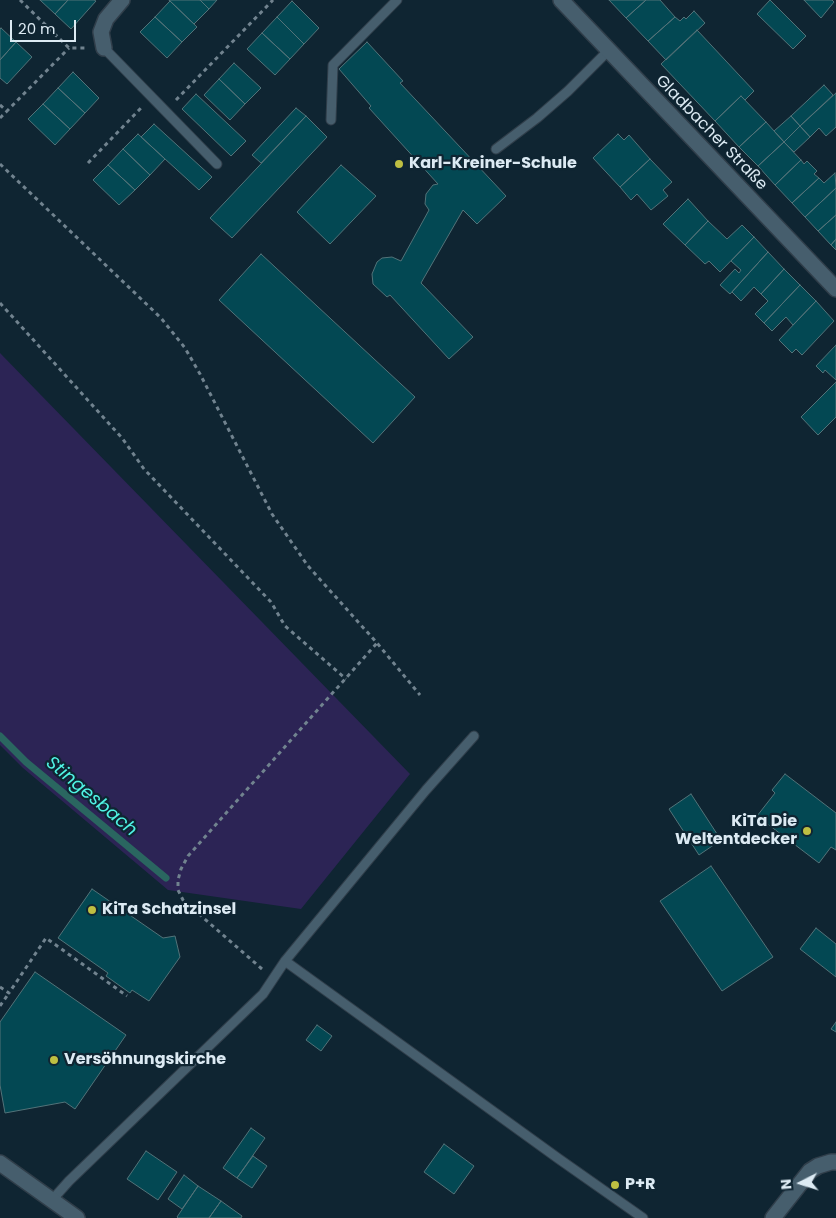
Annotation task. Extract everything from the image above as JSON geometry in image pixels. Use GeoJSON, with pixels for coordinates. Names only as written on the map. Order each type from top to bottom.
{"type":"FeatureCollection","features":[{"type":"Feature","properties":{"kind":"main road"},"geometry":{"type":"LineString","coordinates":[[104,48],[101,32],[106,19],[122,0]]}},
{"type":"Feature","properties":{"kind":"main road","name":"Gladbacher Straße"},"geometry":{"type":"LineString","coordinates":[[561,0],[836,289]]}},
{"type":"Feature","properties":{"kind":"main road"},"geometry":{"type":"LineString","coordinates":[[774,1218],[810,1171],[818,1166],[836,1162]]}},
{"type":"Feature","properties":{"kind":"main road"},"geometry":{"type":"LineString","coordinates":[[0,1163],[77,1218]]}},
{"type":"Feature","properties":{"kind":"lane"},"geometry":{"type":"LineString","coordinates":[[332,120],[333,65],[397,0]]}},
{"type":"Feature","properties":{"kind":"lane"},"geometry":{"type":"LineString","coordinates":[[104,48],[217,164]]}},
{"type":"Feature","properties":{"kind":"lane"},"geometry":{"type":"LineString","coordinates":[[496,149],[537,118],[568,91],[609,50]]}},
{"type":"Feature","properties":{"kind":"lane"},"geometry":{"type":"LineString","coordinates":[[52,1200],[69,1180],[263,994],[285,961],[426,790],[474,736]]}},
{"type":"Feature","properties":{"kind":"lane"},"geometry":{"type":"LineString","coordinates":[[285,961],[643,1218]]}},
{"type":"Feature","properties":{"kind":"path"},"geometry":{"type":"LineString","coordinates":[[20,0],[69,48],[104,48]]}},
{"type":"Feature","properties":{"kind":"path"},"geometry":{"type":"LineString","coordinates":[[165,110],[273,0]]}},
{"type":"Feature","properties":{"kind":"path"},"geometry":{"type":"LineString","coordinates":[[0,118],[69,48]]}},
{"type":"Feature","properties":{"kind":"path"},"geometry":{"type":"LineString","coordinates":[[88,163],[152,97]]}},
{"type":"Feature","properties":{"kind":"path"},"geometry":{"type":"LineString","coordinates":[[0,105],[7,111]]}},
{"type":"Feature","properties":{"kind":"path"},"geometry":{"type":"LineString","coordinates":[[0,164],[161,318],[185,348],[272,514],[308,566],[377,643],[420,695]]}},
{"type":"Feature","properties":{"kind":"path"},"geometry":{"type":"LineString","coordinates":[[0,303],[122,438],[144,469],[271,602],[285,626],[346,679]]}},
{"type":"Feature","properties":{"kind":"path"},"geometry":{"type":"LineString","coordinates":[[274,979],[183,900],[178,890],[178,880],[188,856],[377,643]]}},
{"type":"Feature","properties":{"kind":"path"},"geometry":{"type":"LineString","coordinates":[[0,1006],[46,938],[127,996]]}},
{"type":"Feature","properties":{"kind":"path"},"geometry":{"type":"LineString","coordinates":[[0,987],[9,993]]}},
{"type":"Feature","properties":{"kind":"shaded area"},"geometry":{"type":"Polygon","coordinates":[[[0,353],[410,774],[301,909],[168,890],[23,768],[0,745],[0,353]]]}},
{"type":"Feature","properties":{"kind":"building"},"geometry":{"type":"Polygon","coordinates":[[[40,0],[68,0],[55,14],[40,0]]]}},
{"type":"Feature","properties":{"kind":"building"},"geometry":{"type":"Polygon","coordinates":[[[68,0],[96,1],[71,29],[55,14],[68,0]]]}},
{"type":"Feature","properties":{"kind":"building"},"geometry":{"type":"Polygon","coordinates":[[[169,0],[200,0],[209,9],[194,24],[169,0]]]}},
{"type":"Feature","properties":{"kind":"building"},"geometry":{"type":"Polygon","coordinates":[[[200,0],[217,0],[209,9],[200,0]]]}},
{"type":"Feature","properties":{"kind":"building"},"geometry":{"type":"Polygon","coordinates":[[[609,0],[646,0],[626,18],[609,0]]]}},
{"type":"Feature","properties":{"kind":"building"},"geometry":{"type":"Polygon","coordinates":[[[646,0],[660,0],[675,17],[648,41],[626,18],[646,0]]]}},
{"type":"Feature","properties":{"kind":"building"},"geometry":{"type":"Polygon","coordinates":[[[770,0],[806,36],[793,49],[757,14],[770,0]]]}},
{"type":"Feature","properties":{"kind":"building"},"geometry":{"type":"Polygon","coordinates":[[[804,0],[832,0],[834,2],[821,18],[804,0]]]}},
{"type":"Feature","properties":{"kind":"building"},"geometry":{"type":"Polygon","coordinates":[[[170,1],[197,27],[182,42],[155,17],[170,1]]]}},
{"type":"Feature","properties":{"kind":"building"},"geometry":{"type":"Polygon","coordinates":[[[292,1],[319,28],[304,44],[277,17],[292,1]]]}},
{"type":"Feature","properties":{"kind":"building"},"geometry":{"type":"Polygon","coordinates":[[[694,11],[705,23],[666,60],[648,41],[675,17],[680,21],[684,17],[686,19],[694,11]]]}},
{"type":"Feature","properties":{"kind":"building"},"geometry":{"type":"Polygon","coordinates":[[[155,17],[182,42],[167,58],[140,32],[155,17]]]}},
{"type":"Feature","properties":{"kind":"building"},"geometry":{"type":"Polygon","coordinates":[[[277,17],[304,44],[290,59],[262,33],[277,17]]]}},
{"type":"Feature","properties":{"kind":"building"},"geometry":{"type":"Polygon","coordinates":[[[0,29],[16,42],[0,60],[0,29]]]}},
{"type":"Feature","properties":{"kind":"building"},"geometry":{"type":"Polygon","coordinates":[[[697,30],[754,91],[745,100],[741,96],[715,121],[661,64],[697,30]]]}},
{"type":"Feature","properties":{"kind":"building"},"geometry":{"type":"Polygon","coordinates":[[[262,33],[290,59],[275,75],[247,49],[262,33]]]}},
{"type":"Feature","properties":{"kind":"building"},"geometry":{"type":"Polygon","coordinates":[[[16,42],[32,57],[7,84],[0,78],[0,60],[16,42]]]}},
{"type":"Feature","properties":{"kind":"building"},"geometry":{"type":"Polygon","coordinates":[[[367,42],[403,81],[400,83],[506,196],[477,224],[463,210],[421,283],[473,337],[449,359],[390,295],[387,297],[373,284],[372,274],[377,262],[382,258],[392,257],[401,261],[429,210],[425,204],[426,194],[433,185],[438,184],[369,108],[371,106],[339,69],[367,42]]]}},
{"type":"Feature","properties":{"kind":"building"},"geometry":{"type":"Polygon","coordinates":[[[234,63],[261,88],[245,104],[219,79],[234,63]]]}},
{"type":"Feature","properties":{"kind":"building"},"geometry":{"type":"Polygon","coordinates":[[[73,72],[99,98],[85,113],[58,88],[73,72]]]}},
{"type":"Feature","properties":{"kind":"building"},"geometry":{"type":"Polygon","coordinates":[[[219,79],[245,104],[230,120],[204,95],[219,79]]]}},
{"type":"Feature","properties":{"kind":"building"},"geometry":{"type":"Polygon","coordinates":[[[824,85],[833,95],[800,126],[791,116],[824,85]]]}},
{"type":"Feature","properties":{"kind":"building"},"geometry":{"type":"Polygon","coordinates":[[[58,88],[85,113],[70,129],[43,104],[58,88]]]}},
{"type":"Feature","properties":{"kind":"building"},"geometry":{"type":"Polygon","coordinates":[[[836,93],[836,127],[826,136],[819,128],[810,137],[800,126],[836,93]]]}},
{"type":"Feature","properties":{"kind":"building"},"geometry":{"type":"Polygon","coordinates":[[[196,94],[246,141],[231,156],[182,109],[196,94]]]}},
{"type":"Feature","properties":{"kind":"building"},"geometry":{"type":"Polygon","coordinates":[[[741,96],[766,122],[739,147],[715,121],[741,96]]]}},
{"type":"Feature","properties":{"kind":"building"},"geometry":{"type":"Polygon","coordinates":[[[43,104],[70,129],[55,145],[28,119],[43,104]]]}},
{"type":"Feature","properties":{"kind":"building"},"geometry":{"type":"Polygon","coordinates":[[[296,108],[306,116],[261,163],[252,155],[296,108]]]}},
{"type":"Feature","properties":{"kind":"building"},"geometry":{"type":"Polygon","coordinates":[[[306,116],[327,137],[232,238],[210,218],[306,116]]]}},
{"type":"Feature","properties":{"kind":"building"},"geometry":{"type":"Polygon","coordinates":[[[791,116],[800,126],[784,142],[774,131],[791,116]]]}},
{"type":"Feature","properties":{"kind":"building"},"geometry":{"type":"Polygon","coordinates":[[[766,122],[784,142],[758,166],[739,147],[766,122]]]}},
{"type":"Feature","properties":{"kind":"building"},"geometry":{"type":"Polygon","coordinates":[[[154,124],[212,177],[199,190],[141,137],[154,124]]]}},
{"type":"Feature","properties":{"kind":"building"},"geometry":{"type":"Polygon","coordinates":[[[800,126],[810,137],[794,152],[784,142],[800,126]]]}},
{"type":"Feature","properties":{"kind":"building"},"geometry":{"type":"Polygon","coordinates":[[[138,134],[165,159],[150,175],[123,149],[138,134]]]}},
{"type":"Feature","properties":{"kind":"building"},"geometry":{"type":"Polygon","coordinates":[[[618,134],[624,140],[629,135],[650,159],[620,187],[593,158],[618,134]]]}},
{"type":"Feature","properties":{"kind":"building"},"geometry":{"type":"Polygon","coordinates":[[[784,142],[801,160],[775,185],[758,166],[784,142]]]}},
{"type":"Feature","properties":{"kind":"building"},"geometry":{"type":"Polygon","coordinates":[[[123,149],[150,175],[135,190],[108,165],[123,149]]]}},
{"type":"Feature","properties":{"kind":"building"},"geometry":{"type":"Polygon","coordinates":[[[650,159],[672,182],[663,190],[668,196],[651,210],[637,194],[631,200],[620,187],[650,159]]]}},
{"type":"Feature","properties":{"kind":"building"},"geometry":{"type":"Polygon","coordinates":[[[801,160],[804,164],[807,161],[817,171],[814,174],[819,178],[792,203],[775,185],[801,160]]]}},
{"type":"Feature","properties":{"kind":"building"},"geometry":{"type":"Polygon","coordinates":[[[108,165],[135,190],[119,205],[93,180],[108,165]]]}},
{"type":"Feature","properties":{"kind":"building"},"geometry":{"type":"Polygon","coordinates":[[[341,165],[376,196],[330,244],[297,212],[341,165]]]}},
{"type":"Feature","properties":{"kind":"building"},"geometry":{"type":"Polygon","coordinates":[[[835,173],[836,188],[805,217],[792,203],[819,178],[824,183],[835,173]]]}},
{"type":"Feature","properties":{"kind":"building"},"geometry":{"type":"Polygon","coordinates":[[[836,188],[836,215],[818,231],[805,217],[836,188]]]}},
{"type":"Feature","properties":{"kind":"building"},"geometry":{"type":"Polygon","coordinates":[[[688,199],[708,221],[685,245],[663,224],[688,199]]]}},
{"type":"Feature","properties":{"kind":"building"},"geometry":{"type":"Polygon","coordinates":[[[836,215],[836,239],[831,245],[818,231],[836,215]]]}},
{"type":"Feature","properties":{"kind":"building"},"geometry":{"type":"Polygon","coordinates":[[[708,221],[727,239],[742,225],[754,237],[720,272],[709,261],[705,264],[685,245],[708,221]]]}},
{"type":"Feature","properties":{"kind":"building"},"geometry":{"type":"Polygon","coordinates":[[[754,237],[768,252],[730,294],[720,285],[735,269],[739,273],[741,270],[731,261],[754,237]]]}},
{"type":"Feature","properties":{"kind":"building"},"geometry":{"type":"Polygon","coordinates":[[[836,239],[836,250],[831,245],[836,239]]]}},
{"type":"Feature","properties":{"kind":"building"},"geometry":{"type":"Polygon","coordinates":[[[768,252],[784,269],[761,294],[754,287],[741,301],[732,292],[768,252]]]}},
{"type":"Feature","properties":{"kind":"building"},"geometry":{"type":"Polygon","coordinates":[[[261,254],[415,397],[373,443],[219,300],[261,254]]]}},
{"type":"Feature","properties":{"kind":"building"},"geometry":{"type":"Polygon","coordinates":[[[784,269],[800,285],[764,323],[755,314],[768,301],[761,294],[784,269]]]}},
{"type":"Feature","properties":{"kind":"building"},"geometry":{"type":"Polygon","coordinates":[[[800,285],[816,301],[793,325],[786,317],[772,331],[764,323],[800,285]]]}},
{"type":"Feature","properties":{"kind":"building"},"geometry":{"type":"Polygon","coordinates":[[[816,301],[834,321],[802,355],[796,349],[792,353],[779,340],[816,301]]]}},
{"type":"Feature","properties":{"kind":"building"},"geometry":{"type":"Polygon","coordinates":[[[836,345],[836,380],[825,370],[823,373],[816,366],[836,345]]]}},
{"type":"Feature","properties":{"kind":"building"},"geometry":{"type":"Polygon","coordinates":[[[836,382],[836,417],[818,435],[801,417],[836,382]]]}},
{"type":"Feature","properties":{"kind":"building","name":"KiTa Die Weltentdecker"},"geometry":{"type":"Polygon","coordinates":[[[785,774],[836,813],[836,850],[831,847],[819,863],[757,816],[775,793],[772,790],[785,774]]]}},
{"type":"Feature","properties":{"kind":"building"},"geometry":{"type":"Polygon","coordinates":[[[691,794],[721,840],[699,855],[669,809],[691,794]]]}},
{"type":"Feature","properties":{"kind":"building"},"geometry":{"type":"Polygon","coordinates":[[[711,866],[773,957],[722,991],[660,901],[711,866]]]}},
{"type":"Feature","properties":{"kind":"building","name":"KiTa Schatzinsel"},"geometry":{"type":"Polygon","coordinates":[[[92,889],[163,938],[175,936],[180,957],[149,1001],[132,990],[130,993],[106,976],[108,973],[58,938],[92,889]]]}},
{"type":"Feature","properties":{"kind":"building"},"geometry":{"type":"Polygon","coordinates":[[[816,928],[836,944],[836,977],[800,949],[816,928]]]}},
{"type":"Feature","properties":{"kind":"building","name":"Versöhnungskirche"},"geometry":{"type":"Polygon","coordinates":[[[35,972],[126,1035],[75,1109],[65,1102],[5,1113],[0,1085],[0,1022],[35,972]]]}},
{"type":"Feature","properties":{"kind":"building"},"geometry":{"type":"Polygon","coordinates":[[[836,1022],[836,1032],[831,1029],[836,1022]]]}},
{"type":"Feature","properties":{"kind":"building"},"geometry":{"type":"Polygon","coordinates":[[[317,1025],[332,1036],[321,1051],[306,1040],[317,1025]]]}},
{"type":"Feature","properties":{"kind":"building"},"geometry":{"type":"Polygon","coordinates":[[[251,1128],[265,1138],[237,1178],[223,1168],[251,1128]]]}},
{"type":"Feature","properties":{"kind":"building"},"geometry":{"type":"Polygon","coordinates":[[[444,1144],[474,1166],[454,1194],[424,1172],[444,1144]]]}},
{"type":"Feature","properties":{"kind":"building"},"geometry":{"type":"Polygon","coordinates":[[[146,1151],[177,1172],[158,1200],[127,1179],[146,1151]]]}},
{"type":"Feature","properties":{"kind":"building"},"geometry":{"type":"Polygon","coordinates":[[[253,1156],[267,1166],[252,1188],[237,1178],[253,1156]]]}},
{"type":"Feature","properties":{"kind":"building"},"geometry":{"type":"Polygon","coordinates":[[[184,1175],[198,1186],[182,1209],[168,1199],[184,1175]]]}},
{"type":"Feature","properties":{"kind":"building"},"geometry":{"type":"Polygon","coordinates":[[[198,1186],[221,1201],[209,1218],[178,1218],[177,1217],[198,1186]]]}},
{"type":"Feature","properties":{"kind":"building"},"geometry":{"type":"Polygon","coordinates":[[[221,1201],[242,1216],[241,1218],[209,1218],[221,1201]]]}},
{"type":"Feature","properties":{"kind":"waterway","name":"Stingesbach"},"geometry":{"type":"LineString","coordinates":[[0,736],[26,762],[166,878]]}},
{"type":"Feature","properties":{"kind":"place","name":"Karl-Kreiner-Schule"},"geometry":{"type":"Point","coordinates":[399,164]}},
{"type":"Feature","properties":{"kind":"place","name":"KiTa Die Weltentdecker"},"geometry":{"type":"Point","coordinates":[807,831]}},
{"type":"Feature","properties":{"kind":"place","name":"KiTa Schatzinsel"},"geometry":{"type":"Point","coordinates":[92,910]}},
{"type":"Feature","properties":{"kind":"place","name":"Versöhnungskirche"},"geometry":{"type":"Point","coordinates":[54,1060]}},
{"type":"Feature","properties":{"kind":"place","name":"P+R"},"geometry":{"type":"Point","coordinates":[615,1185]}}]}
